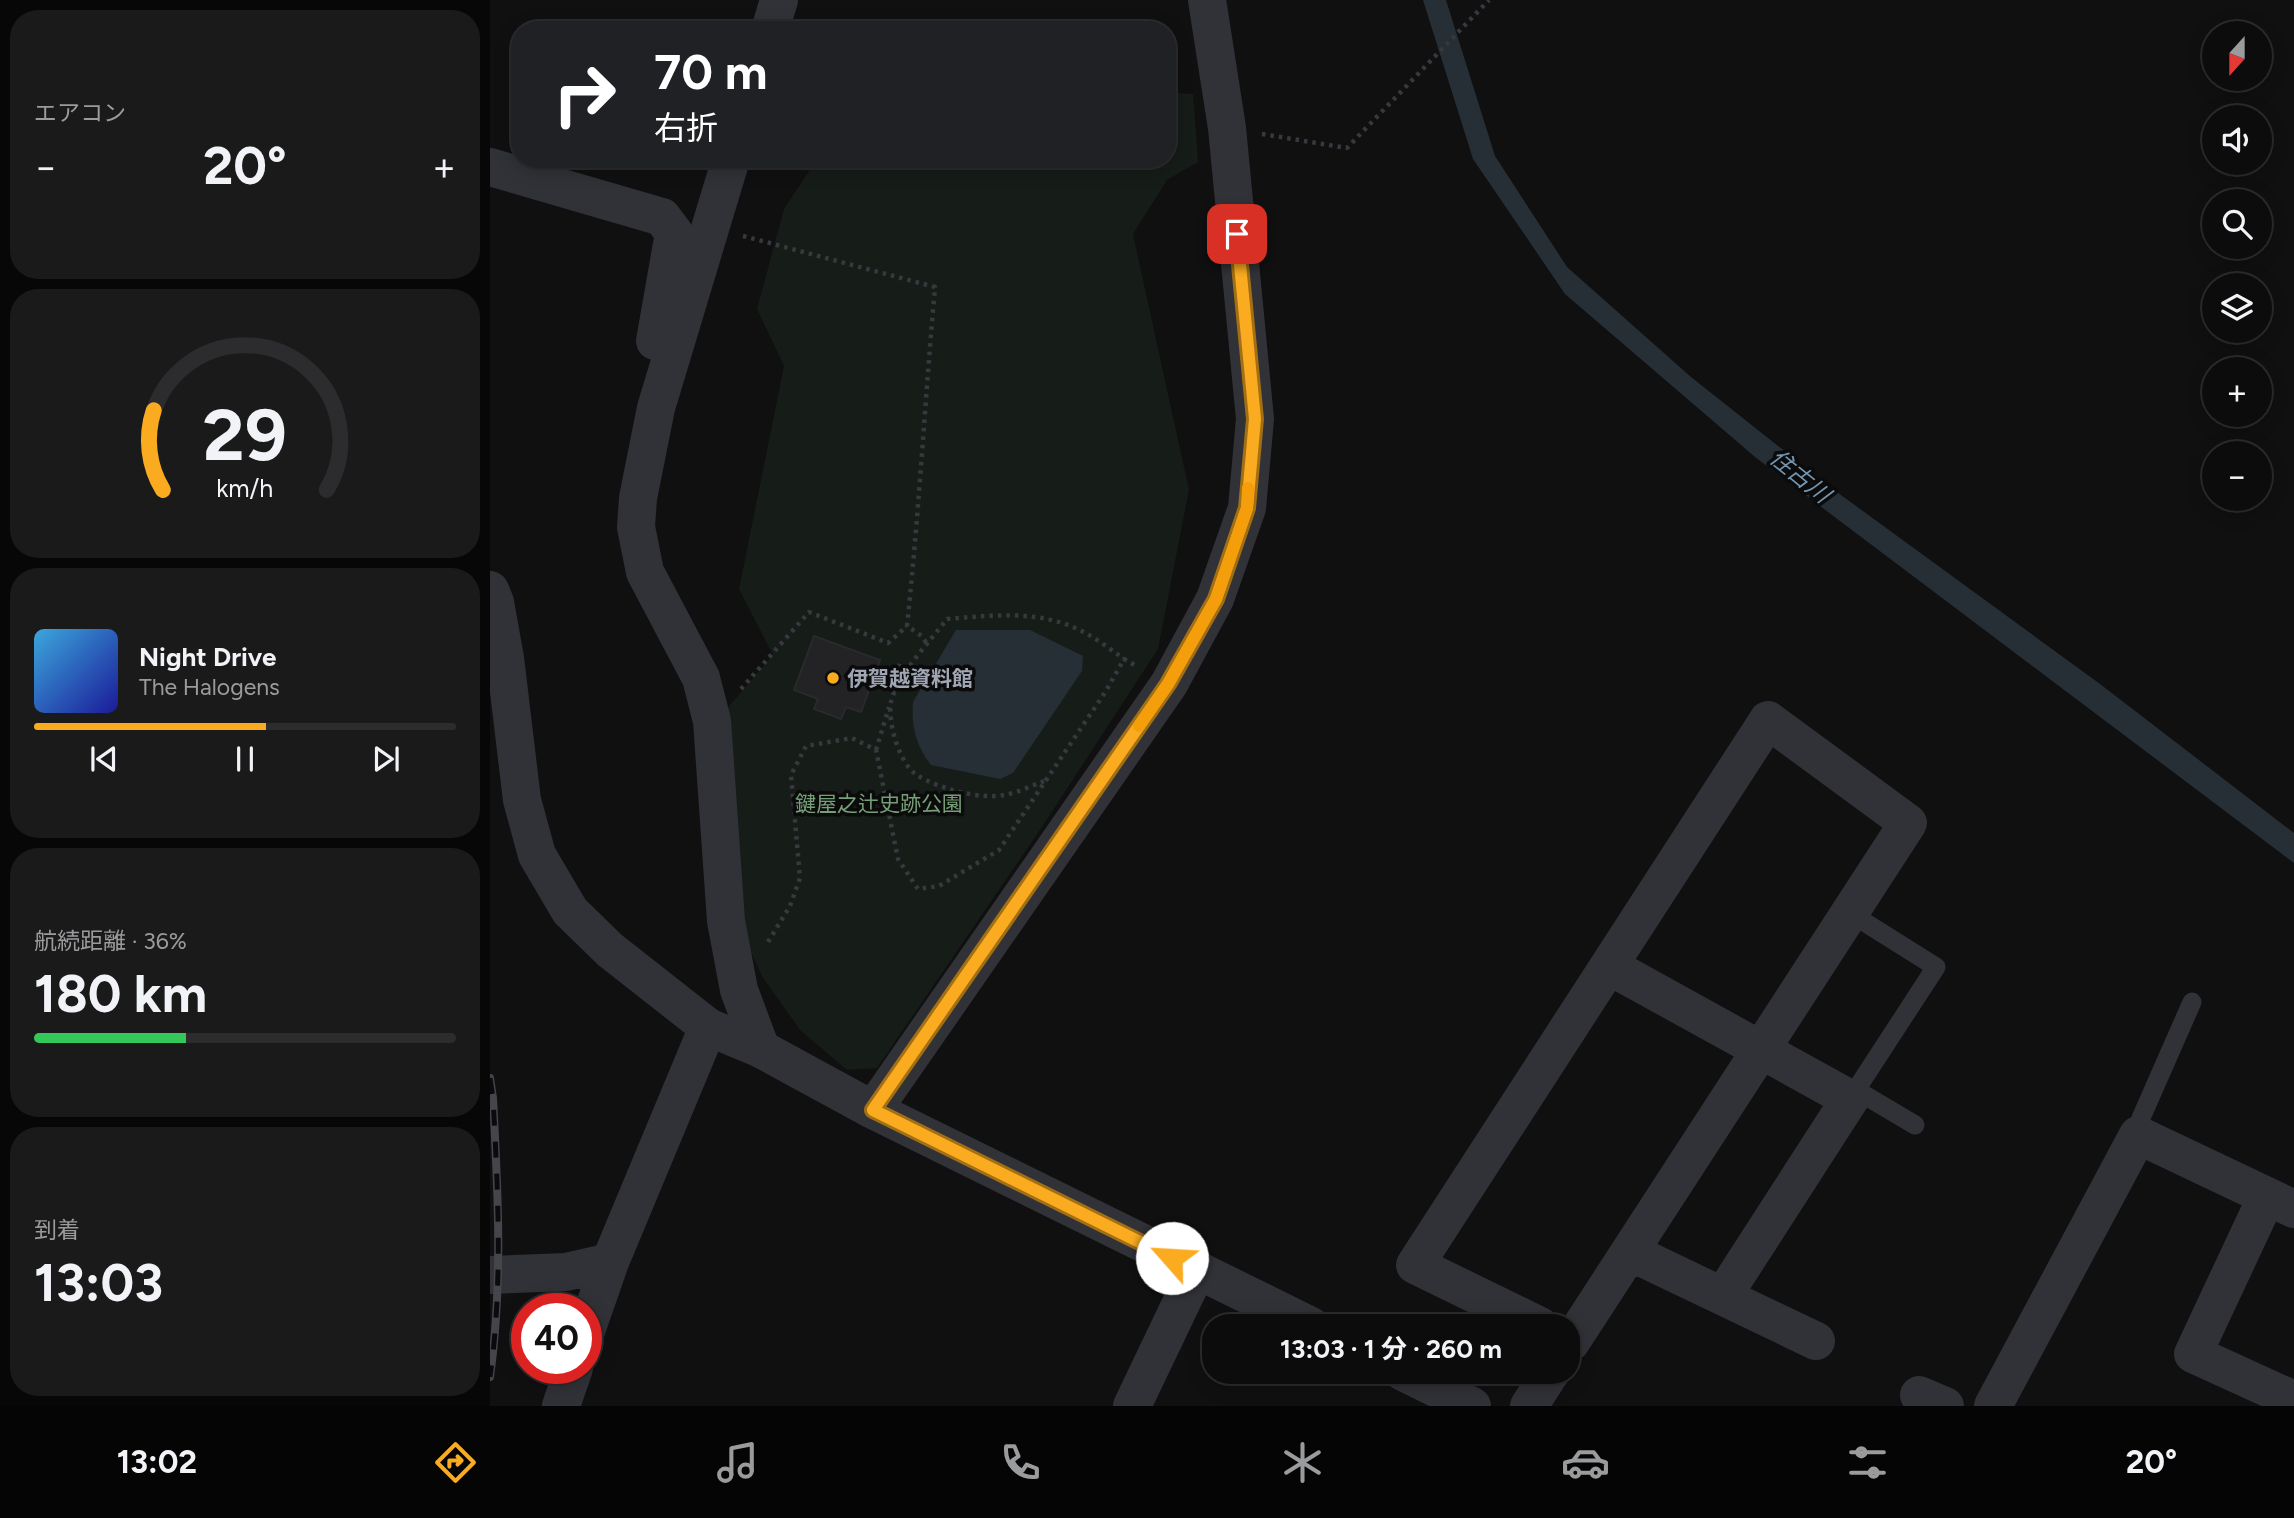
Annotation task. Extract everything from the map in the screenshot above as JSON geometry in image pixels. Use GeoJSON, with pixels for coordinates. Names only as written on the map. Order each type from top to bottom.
{"type":"FeatureCollection","features":[{"type":"Feature","properties":{"kind":"street"},"geometry":{"type":"LineString","coordinates":[[773,21],[779,0]]}},
{"type":"Feature","properties":{"kind":"street"},"geometry":{"type":"LineString","coordinates":[[873,1110],[1168,684],[1216,599],[1247,508],[1255,419],[1227,128],[1207,0]]}},
{"type":"Feature","properties":{"kind":"street"},"geometry":{"type":"LineString","coordinates":[[490,167],[662,217],[674,233],[648,386],[656,408]]}},
{"type":"Feature","properties":{"kind":"street"},"geometry":{"type":"LineString","coordinates":[[728,168],[656,408],[638,498],[636,527],[645,572],[701,678],[712,722],[726,921],[739,990],[761,1049]]}},
{"type":"Feature","properties":{"kind":"street"},"geometry":{"type":"LineString","coordinates":[[490,590],[495,602],[505,658],[522,800],[537,855],[570,911],[610,950],[708,1027],[761,1049],[873,1110],[1287,1314]]}},
{"type":"Feature","properties":{"kind":"street"},"geometry":{"type":"LineString","coordinates":[[1504,1314],[1415,1265],[1768,720],[1908,823],[1630,1252],[1580,1318]]}},
{"type":"Feature","properties":{"kind":"street"},"geometry":{"type":"LineString","coordinates":[[1609,965],[1761,1049],[1853,1094],[1723,1296]]}},
{"type":"Feature","properties":{"kind":"street"},"geometry":{"type":"LineString","coordinates":[[599,1293],[708,1027]]}},
{"type":"Feature","properties":{"kind":"street"},"geometry":{"type":"LineString","coordinates":[[1993,1406],[2138,1135],[2280,1203],[2193,1354],[2294,1400]]}},
{"type":"Feature","properties":{"kind":"street"},"geometry":{"type":"LineString","coordinates":[[1630,1252],[1816,1341]]}},
{"type":"Feature","properties":{"kind":"street"},"geometry":{"type":"LineString","coordinates":[[490,1275],[566,1272],[610,1262]]}},
{"type":"Feature","properties":{"kind":"street"},"geometry":{"type":"LineString","coordinates":[[1132,1406],[1197,1270]]}},
{"type":"Feature","properties":{"kind":"street"},"geometry":{"type":"LineString","coordinates":[[561,1406],[569,1384]]}},
{"type":"Feature","properties":{"kind":"street"},"geometry":{"type":"LineString","coordinates":[[1427,1384],[1472,1406]]}},
{"type":"Feature","properties":{"kind":"street"},"geometry":{"type":"LineString","coordinates":[[1529,1406],[1540,1384]]}},
{"type":"Feature","properties":{"kind":"lane"},"geometry":{"type":"LineString","coordinates":[[1850,913],[1936,967],[1853,1094],[1915,1125]]}},
{"type":"Feature","properties":{"kind":"lane"},"geometry":{"type":"LineString","coordinates":[[2138,1135],[2141,1118],[2193,1002]]}},
{"type":"Feature","properties":{"kind":"path"},"geometry":{"type":"LineString","coordinates":[[1227,128],[1347,148],[1489,0]]}},
{"type":"Feature","properties":{"kind":"path"},"geometry":{"type":"LineString","coordinates":[[711,227],[935,287],[918,523],[907,626],[888,643],[809,612],[712,722]]}},
{"type":"Feature","properties":{"kind":"path"},"geometry":{"type":"LineString","coordinates":[[1046,781],[1002,796],[961,793],[915,774],[895,742],[890,722],[891,701],[908,668],[947,619],[997,615],[1036,617],[1064,623],[1096,639],[1124,659],[1168,684]]}},
{"type":"Feature","properties":{"kind":"path"},"geometry":{"type":"LineString","coordinates":[[907,626],[922,636],[927,644]]}},
{"type":"Feature","properties":{"kind":"path"},"geometry":{"type":"LineString","coordinates":[[900,662],[877,750],[898,859],[918,889],[939,886],[999,850],[1106,691],[1124,659]]}},
{"type":"Feature","properties":{"kind":"path"},"geometry":{"type":"LineString","coordinates":[[739,990],[790,906],[800,878],[791,775],[806,746],[852,738],[877,750]]}},
{"type":"Feature","properties":{"kind":"green space","name":"鍵屋之辻史跡公園"},"geometry":{"type":"Polygon","coordinates":[[[1176,93],[1193,94],[1198,162],[1167,180],[1133,234],[1189,490],[1158,649],[1040,830],[877,1068],[847,1070],[801,1031],[763,978],[739,927],[724,712],[773,655],[739,589],[784,366],[757,309],[784,209],[811,168],[1176,168],[1176,93]]]}},
{"type":"Feature","properties":{"kind":"water","name":"住古川"},"geometry":{"type":"Polygon","coordinates":[[[1423,0],[1446,0],[1495,156],[1567,267],[1691,377],[1830,487],[2100,684],[2294,833],[2294,863],[1755,457],[1565,294],[1473,159],[1423,0]]]}},
{"type":"Feature","properties":{"kind":"water"},"geometry":{"type":"Polygon","coordinates":[[[956,630],[1030,630],[1083,656],[1082,671],[1013,773],[1000,779],[931,765],[916,735],[913,702],[956,630]]]}},
{"type":"Feature","properties":{"kind":"building"},"geometry":{"type":"Polygon","coordinates":[[[814,636],[880,660],[861,712],[846,707],[841,719],[814,709],[818,699],[794,690],[814,636]]]}},
{"type":"Feature","properties":{"kind":"railway"},"geometry":{"type":"LineString","coordinates":[[490,1078],[498,1203],[497,1307],[490,1377]]}},
{"type":"Feature","properties":{"kind":"slow traffic"},"geometry":{"type":"LineString","coordinates":[[1139,726],[1168,684],[1216,599],[1247,508],[1248,488]]}},
{"type":"Feature","properties":{"kind":"place","name":"伊賀越資料館"},"geometry":{"type":"Point","coordinates":[833,678]}},
{"type":"Feature","properties":{"kind":"route"},"geometry":{"type":"LineString","coordinates":[[1172,1258],[873,1110],[1168,684],[1216,599],[1247,508],[1255,419],[1237,234]]}}]}
